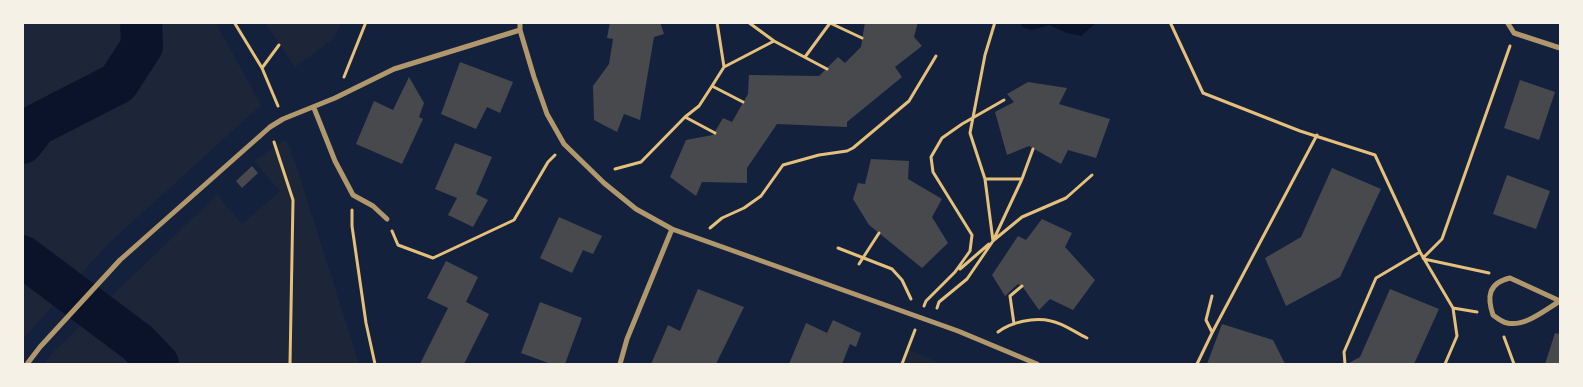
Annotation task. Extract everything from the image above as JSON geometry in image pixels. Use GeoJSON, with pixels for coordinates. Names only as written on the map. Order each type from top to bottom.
{"type":"FeatureCollection","features":[{"type":"Feature","properties":{"kind":"street"},"geometry":{"type":"LineString","coordinates":[[520,22],[520,30],[547,114],[564,144],[604,183],[636,209],[672,229],[985,342],[1037,364]]}},
{"type":"Feature","properties":{"kind":"street"},"geometry":{"type":"LineString","coordinates":[[1507,22],[1514,33],[1560,48]]}},
{"type":"Feature","properties":{"kind":"street"},"geometry":{"type":"LineString","coordinates":[[27,364],[40,347],[120,260],[270,127],[283,118],[314,108],[394,69],[520,30]]}},
{"type":"Feature","properties":{"kind":"street"},"geometry":{"type":"LineString","coordinates":[[314,108],[335,161],[353,196],[373,206],[387,219]]}},
{"type":"Feature","properties":{"kind":"street"},"geometry":{"type":"LineString","coordinates":[[620,364],[627,339],[672,229]]}},
{"type":"Feature","properties":{"kind":"street"},"geometry":{"type":"LineString","coordinates":[[1510,278],[1560,301],[1534,317],[1516,324],[1505,322],[1493,315],[1489,296],[1493,286],[1510,278]]}},
{"type":"Feature","properties":{"kind":"path"},"geometry":{"type":"LineString","coordinates":[[234,22],[262,68],[283,118]]}},
{"type":"Feature","properties":{"kind":"path"},"geometry":{"type":"LineString","coordinates":[[335,98],[366,22]]}},
{"type":"Feature","properties":{"kind":"path"},"geometry":{"type":"LineString","coordinates":[[717,22],[724,68]]}},
{"type":"Feature","properties":{"kind":"path"},"geometry":{"type":"LineString","coordinates":[[748,22],[774,41],[827,69]]}},
{"type":"Feature","properties":{"kind":"path"},"geometry":{"type":"LineString","coordinates":[[993,241],[985,179],[970,133],[985,56],[995,22]]}},
{"type":"Feature","properties":{"kind":"path"},"geometry":{"type":"LineString","coordinates":[[1170,22],[1203,93],[1300,131],[1375,155],[1423,258],[1453,308],[1457,336],[1445,364]]}},
{"type":"Feature","properties":{"kind":"path"},"geometry":{"type":"LineString","coordinates":[[806,57],[830,23],[862,38]]}},
{"type":"Feature","properties":{"kind":"path"},"geometry":{"type":"LineString","coordinates":[[1423,258],[1442,239],[1514,33]]}},
{"type":"Feature","properties":{"kind":"path"},"geometry":{"type":"LineString","coordinates":[[615,169],[641,162],[685,117],[699,106],[724,68],[774,41]]}},
{"type":"Feature","properties":{"kind":"path"},"geometry":{"type":"LineString","coordinates":[[262,68],[280,45]]}},
{"type":"Feature","properties":{"kind":"path"},"geometry":{"type":"LineString","coordinates":[[722,218],[744,208],[761,196],[783,165],[819,155],[847,152],[853,148],[909,101],[936,56]]}},
{"type":"Feature","properties":{"kind":"path"},"geometry":{"type":"LineString","coordinates":[[712,86],[743,102]]}},
{"type":"Feature","properties":{"kind":"path"},"geometry":{"type":"LineString","coordinates":[[955,272],[970,251],[972,235],[933,172],[931,157],[942,138],[1004,100]]}},
{"type":"Feature","properties":{"kind":"path"},"geometry":{"type":"LineString","coordinates":[[685,117],[715,133]]}},
{"type":"Feature","properties":{"kind":"path"},"geometry":{"type":"LineString","coordinates":[[270,127],[293,200],[290,364]]}},
{"type":"Feature","properties":{"kind":"path"},"geometry":{"type":"LineString","coordinates":[[1197,364],[1317,136]]}},
{"type":"Feature","properties":{"kind":"path"},"geometry":{"type":"LineString","coordinates":[[387,219],[398,245],[433,258],[514,220],[548,162],[564,144]]}},
{"type":"Feature","properties":{"kind":"path"},"geometry":{"type":"LineString","coordinates":[[930,322],[939,302],[967,279],[993,241],[1022,180],[1033,148]]}},
{"type":"Feature","properties":{"kind":"path"},"geometry":{"type":"LineString","coordinates":[[902,364],[926,302],[955,272],[1022,216],[1066,198],[1092,175]]}},
{"type":"Feature","properties":{"kind":"path"},"geometry":{"type":"LineString","coordinates":[[985,179],[1022,180]]}},
{"type":"Feature","properties":{"kind":"path"},"geometry":{"type":"LineString","coordinates":[[353,196],[352,226],[366,323],[376,364]]}},
{"type":"Feature","properties":{"kind":"path"},"geometry":{"type":"LineString","coordinates":[[859,264],[879,233]]}},
{"type":"Feature","properties":{"kind":"path"},"geometry":{"type":"LineString","coordinates":[[838,248],[892,269],[902,280],[919,318]]}},
{"type":"Feature","properties":{"kind":"path"},"geometry":{"type":"LineString","coordinates":[[1345,364],[1344,352],[1376,278],[1420,252]]}},
{"type":"Feature","properties":{"kind":"path"},"geometry":{"type":"LineString","coordinates":[[1423,258],[1510,278]]}},
{"type":"Feature","properties":{"kind":"path"},"geometry":{"type":"LineString","coordinates":[[1014,324],[1010,296],[1022,286]]}},
{"type":"Feature","properties":{"kind":"path"},"geometry":{"type":"LineString","coordinates":[[1212,296],[1206,320],[1212,333]]}},
{"type":"Feature","properties":{"kind":"path"},"geometry":{"type":"LineString","coordinates":[[1453,308],[1493,315],[1508,346],[1514,364]]}},
{"type":"Feature","properties":{"kind":"path"},"geometry":{"type":"LineString","coordinates":[[985,342],[1001,330],[1014,324],[1031,320],[1052,321],[1087,338]]}},
{"type":"Feature","properties":{"kind":"shaded area"},"geometry":{"type":"Polygon","coordinates":[[[1021,22],[1096,23],[1081,36],[1067,33],[1049,25],[1032,30],[1022,27],[1021,22]]]}},
{"type":"Feature","properties":{"kind":"shaded area"},"geometry":{"type":"Polygon","coordinates":[[[22,23],[216,23],[261,105],[107,245],[23,339],[22,23]]]}},
{"type":"Feature","properties":{"kind":"shaded area"},"geometry":{"type":"Polygon","coordinates":[[[265,23],[341,23],[333,39],[295,67],[265,23]]]}},
{"type":"Feature","properties":{"kind":"shaded area"},"geometry":{"type":"Polygon","coordinates":[[[286,139],[359,364],[44,364],[52,353],[217,195],[242,224],[280,191],[254,161],[286,139]]]}},
{"type":"Feature","properties":{"kind":"shaded area"},"geometry":{"type":"Polygon","coordinates":[[[907,349],[942,364],[902,364],[907,349]]]}},
{"type":"Feature","properties":{"kind":"building"},"geometry":{"type":"Polygon","coordinates":[[[610,22],[660,22],[664,34],[654,37],[640,120],[624,114],[617,132],[594,120],[593,86],[609,64],[613,39],[607,38],[610,22]]]}},
{"type":"Feature","properties":{"kind":"building"},"geometry":{"type":"Polygon","coordinates":[[[865,22],[918,22],[914,37],[922,46],[895,67],[902,77],[847,122],[847,127],[777,124],[747,168],[747,183],[702,182],[696,196],[670,177],[686,140],[713,135],[723,118],[732,122],[748,94],[749,75],[819,76],[838,57],[845,63],[861,47],[865,22]]]}},
{"type":"Feature","properties":{"kind":"building"},"geometry":{"type":"Polygon","coordinates":[[[460,62],[513,82],[500,113],[487,107],[476,129],[441,114],[460,62]]]}},
{"type":"Feature","properties":{"kind":"building"},"geometry":{"type":"Polygon","coordinates":[[[409,77],[424,103],[419,117],[423,119],[402,164],[356,144],[374,101],[393,110],[409,77]]]}},
{"type":"Feature","properties":{"kind":"building"},"geometry":{"type":"Polygon","coordinates":[[[1520,80],[1555,92],[1539,140],[1504,128],[1520,80]]]}},
{"type":"Feature","properties":{"kind":"building"},"geometry":{"type":"Polygon","coordinates":[[[1028,82],[1067,88],[1059,104],[1110,119],[1096,158],[1068,150],[1061,164],[1029,146],[1007,155],[995,112],[1014,102],[1007,94],[1028,82]]]}},
{"type":"Feature","properties":{"kind":"building"},"geometry":{"type":"Polygon","coordinates":[[[455,143],[492,157],[476,194],[488,200],[473,227],[448,215],[457,198],[435,189],[455,143]]]}},
{"type":"Feature","properties":{"kind":"building"},"geometry":{"type":"Polygon","coordinates":[[[871,159],[909,161],[908,179],[942,199],[932,217],[948,243],[922,268],[869,225],[853,199],[858,183],[865,184],[871,159]]]}},
{"type":"Feature","properties":{"kind":"building"},"geometry":{"type":"Polygon","coordinates":[[[252,166],[258,173],[242,188],[236,181],[252,166]]]}},
{"type":"Feature","properties":{"kind":"building"},"geometry":{"type":"Polygon","coordinates":[[[1332,168],[1381,189],[1340,277],[1286,306],[1265,258],[1301,237],[1332,168]]]}},
{"type":"Feature","properties":{"kind":"building"},"geometry":{"type":"Polygon","coordinates":[[[1507,175],[1550,191],[1536,229],[1493,214],[1507,175]]]}},
{"type":"Feature","properties":{"kind":"building"},"geometry":{"type":"Polygon","coordinates":[[[559,217],[602,236],[593,254],[583,250],[572,273],[540,258],[559,217]]]}},
{"type":"Feature","properties":{"kind":"building"},"geometry":{"type":"Polygon","coordinates":[[[1042,219],[1072,233],[1065,247],[1095,280],[1073,310],[1050,299],[1039,310],[1022,286],[1018,284],[1005,296],[992,275],[1018,236],[1026,240],[1042,219]]]}},
{"type":"Feature","properties":{"kind":"building"},"geometry":{"type":"Polygon","coordinates":[[[446,261],[478,277],[466,302],[489,314],[464,364],[420,364],[448,308],[427,298],[446,261]]]}},
{"type":"Feature","properties":{"kind":"building"},"geometry":{"type":"Polygon","coordinates":[[[698,289],[744,307],[716,364],[651,364],[668,325],[680,331],[698,289]]]}},
{"type":"Feature","properties":{"kind":"building"},"geometry":{"type":"Polygon","coordinates":[[[1390,289],[1439,309],[1414,364],[1347,364],[1360,357],[1390,289]]]}},
{"type":"Feature","properties":{"kind":"building"},"geometry":{"type":"Polygon","coordinates":[[[540,302],[582,318],[565,364],[551,364],[521,353],[540,302]]]}},
{"type":"Feature","properties":{"kind":"building"},"geometry":{"type":"Polygon","coordinates":[[[833,320],[861,333],[856,347],[850,344],[842,364],[789,364],[806,323],[827,333],[833,320]]]}},
{"type":"Feature","properties":{"kind":"building"},"geometry":{"type":"Polygon","coordinates":[[[1222,324],[1273,340],[1285,364],[1207,364],[1222,324]]]}},
{"type":"Feature","properties":{"kind":"building"},"geometry":{"type":"Polygon","coordinates":[[[1555,333],[1560,334],[1560,364],[1545,364],[1555,333]]]}},
{"type":"Feature","properties":{"kind":"waterway"},"geometry":{"type":"LineString","coordinates":[[22,143],[36,125],[118,83],[142,46],[141,22]]}},
{"type":"Feature","properties":{"kind":"waterway"},"geometry":{"type":"LineString","coordinates":[[22,256],[138,343],[158,364]]}}]}
